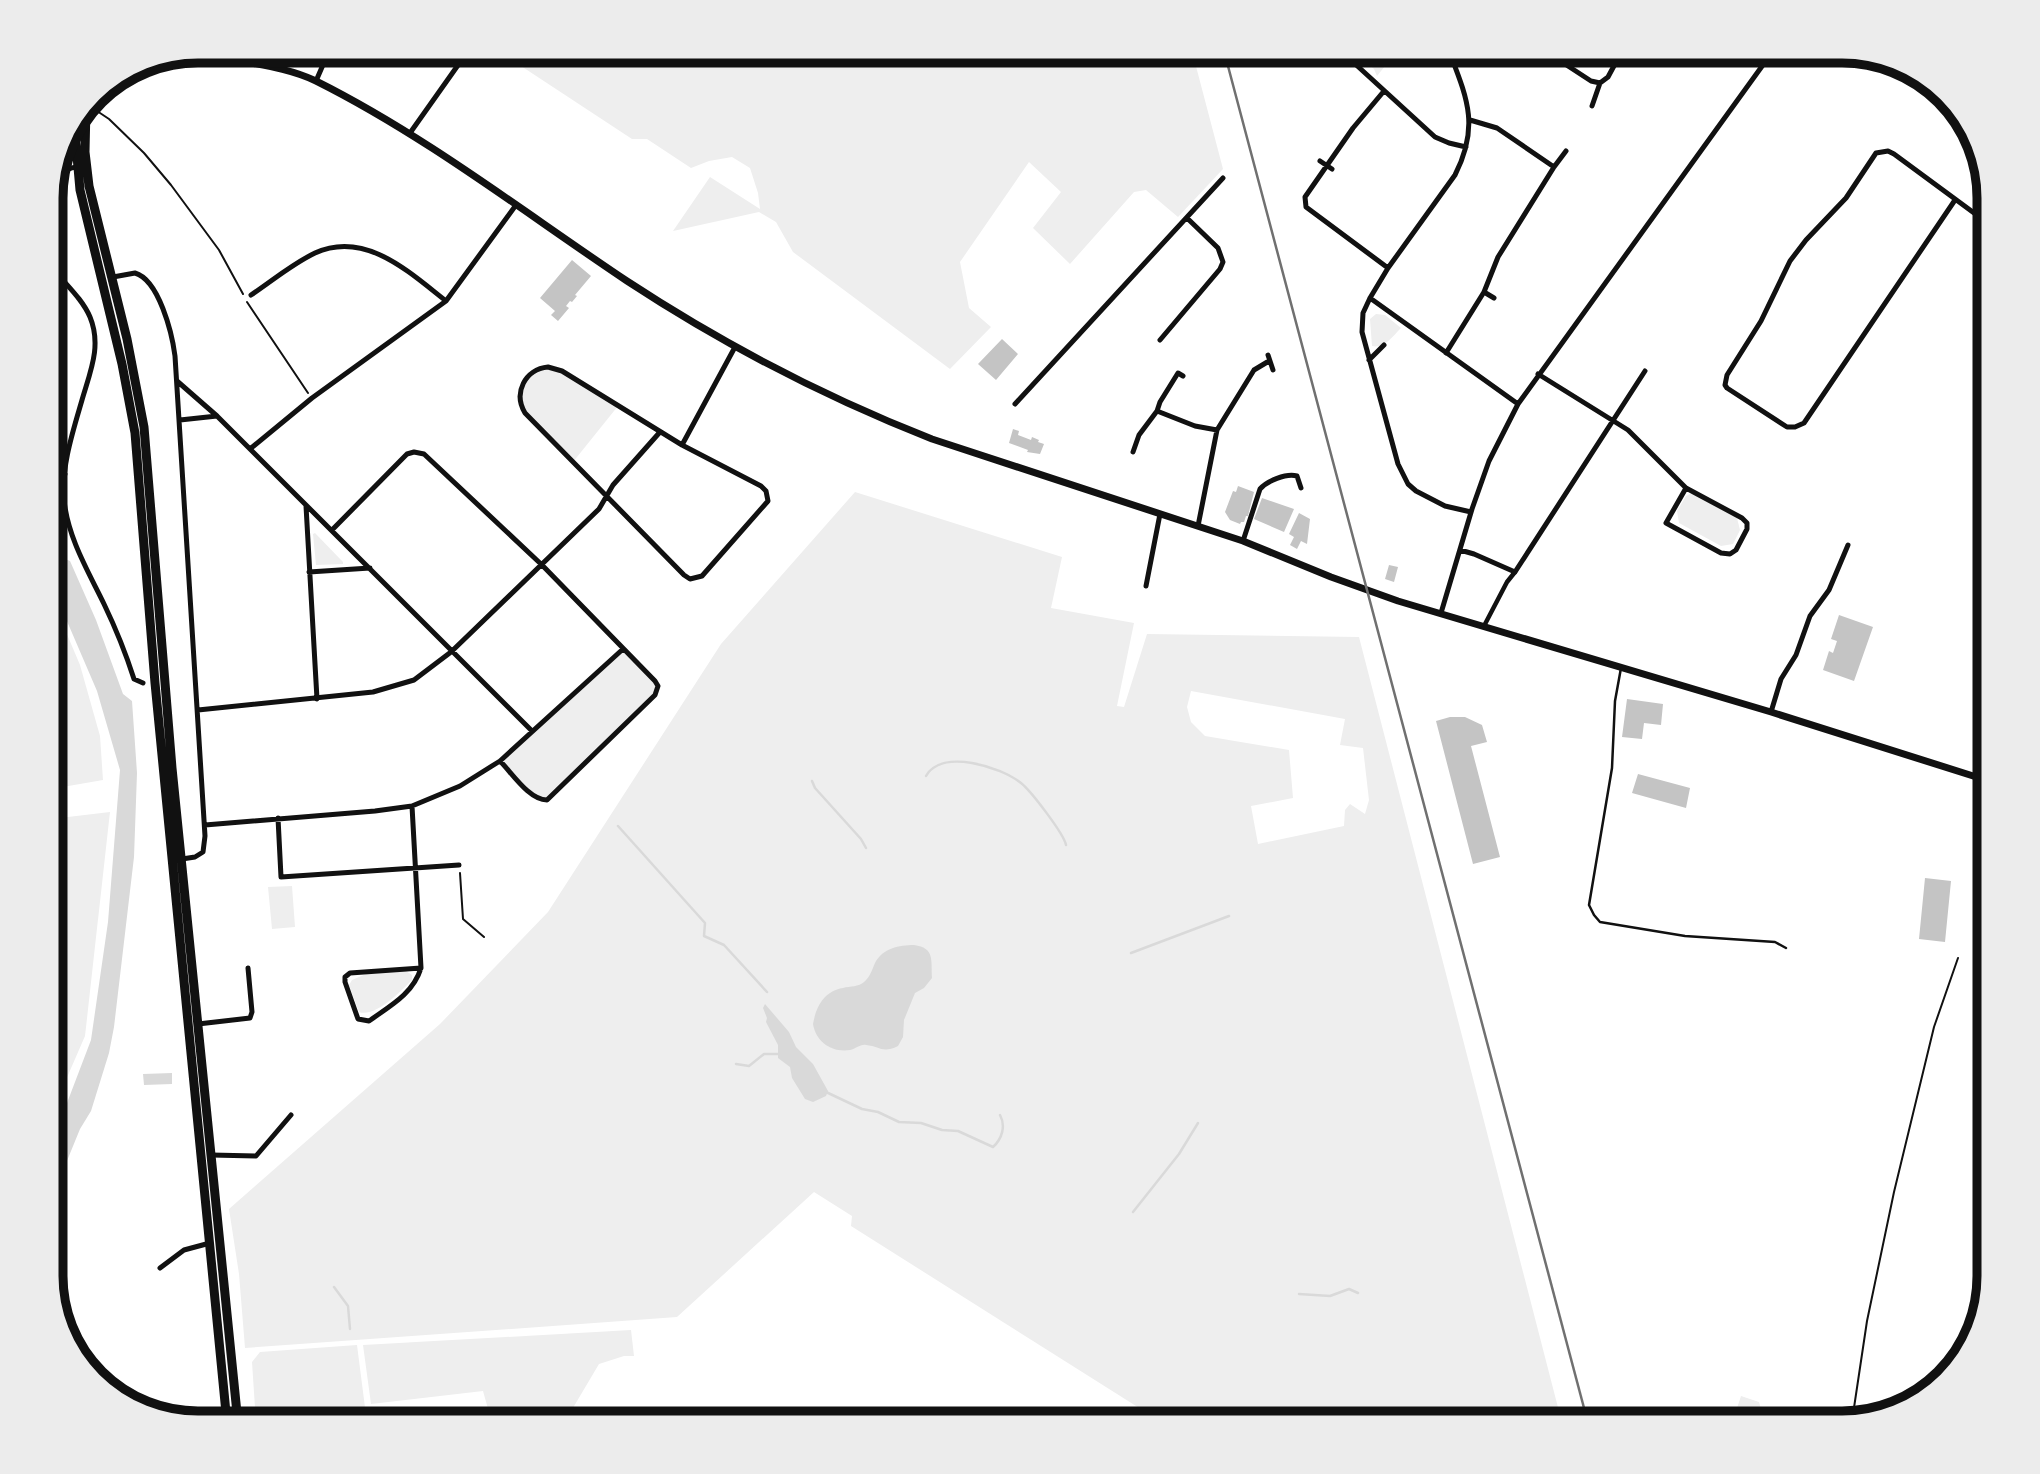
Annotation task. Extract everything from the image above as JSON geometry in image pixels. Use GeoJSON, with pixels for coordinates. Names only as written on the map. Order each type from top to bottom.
{"type":"FeatureCollection","features":[{"type":"Feature","properties":{"kind":"main road"},"geometry":{"type":"LineString","coordinates":[[86,123],[87,173],[133,365],[144,427],[165,687],[237,1411]]}},
{"type":"Feature","properties":{"kind":"main road"},"geometry":{"type":"LineString","coordinates":[[75,142],[83,202],[126,382],[136,443],[157,706],[226,1411]]}},
{"type":"Feature","properties":{"kind":"street"},"geometry":{"type":"LineString","coordinates":[[262,63],[316,81],[410,133],[629,282],[735,347],[812,386],[932,439],[1242,541],[1331,577],[1441,613],[1977,777]]}},
{"type":"Feature","properties":{"kind":"street"},"geometry":{"type":"LineString","coordinates":[[316,81],[324,63]]}},
{"type":"Feature","properties":{"kind":"street"},"geometry":{"type":"LineString","coordinates":[[410,133],[460,63]]}},
{"type":"Feature","properties":{"kind":"street"},"geometry":{"type":"LineString","coordinates":[[1354,63],[1435,137],[1466,147]]}},
{"type":"Feature","properties":{"kind":"street"},"geometry":{"type":"LineString","coordinates":[[1454,63],[1467,98],[1470,120],[1466,147],[1455,175],[1388,268],[1370,298],[1363,313],[1362,332],[1398,464],[1408,484],[1430,500],[1471,512]]}},
{"type":"Feature","properties":{"kind":"street"},"geometry":{"type":"LineString","coordinates":[[1563,63],[1591,81],[1600,83]]}},
{"type":"Feature","properties":{"kind":"street"},"geometry":{"type":"LineString","coordinates":[[1592,106],[1600,83],[1608,77],[1616,63]]}},
{"type":"Feature","properties":{"kind":"street"},"geometry":{"type":"LineString","coordinates":[[1441,613],[1471,512],[1497,443],[1518,404],[1764,63]]}},
{"type":"Feature","properties":{"kind":"street"},"geometry":{"type":"LineString","coordinates":[[1384,91],[1353,128],[1329,168],[1305,197],[1306,207],[1388,268]]}},
{"type":"Feature","properties":{"kind":"street"},"geometry":{"type":"LineString","coordinates":[[1470,120],[1497,128],[1554,167]]}},
{"type":"Feature","properties":{"kind":"street"},"geometry":{"type":"LineString","coordinates":[[1446,353],[1484,292],[1499,257],[1566,151]]}},
{"type":"Feature","properties":{"kind":"street"},"geometry":{"type":"LineString","coordinates":[[1955,200],[1804,423],[1795,428],[1787,427],[1727,388],[1725,379],[1761,321],[1790,261],[1846,198],[1876,153],[1888,151],[1894,154],[1977,216]]}},
{"type":"Feature","properties":{"kind":"street"},"geometry":{"type":"LineString","coordinates":[[1320,162],[1329,168]]}},
{"type":"Feature","properties":{"kind":"street"},"geometry":{"type":"LineString","coordinates":[[67,169],[77,167]]}},
{"type":"Feature","properties":{"kind":"street"},"geometry":{"type":"LineString","coordinates":[[1015,404],[1223,178]]}},
{"type":"Feature","properties":{"kind":"street"},"geometry":{"type":"LineString","coordinates":[[250,449],[312,398],[446,301],[516,205]]}},
{"type":"Feature","properties":{"kind":"street"},"geometry":{"type":"LineString","coordinates":[[1160,340],[1223,262],[1218,248],[1187,218]]}},
{"type":"Feature","properties":{"kind":"street"},"geometry":{"type":"LineString","coordinates":[[251,295],[318,252],[347,247],[369,249],[400,265],[446,301]]}},
{"type":"Feature","properties":{"kind":"street"},"geometry":{"type":"LineString","coordinates":[[113,277],[139,274],[152,288],[171,332],[177,381],[205,825],[203,852],[195,857],[182,859]]}},
{"type":"Feature","properties":{"kind":"street"},"geometry":{"type":"LineString","coordinates":[[63,282],[88,311],[96,342],[93,366],[72,438],[65,474],[64,498],[74,541],[120,639],[134,679],[143,683]]}},
{"type":"Feature","properties":{"kind":"street"},"geometry":{"type":"LineString","coordinates":[[1484,292],[1494,298]]}},
{"type":"Feature","properties":{"kind":"street"},"geometry":{"type":"LineString","coordinates":[[1370,298],[1518,404]]}},
{"type":"Feature","properties":{"kind":"street"},"geometry":{"type":"LineString","coordinates":[[1369,361],[1384,345]]}},
{"type":"Feature","properties":{"kind":"street"},"geometry":{"type":"LineString","coordinates":[[682,445],[735,347]]}},
{"type":"Feature","properties":{"kind":"street"},"geometry":{"type":"LineString","coordinates":[[1198,526],[1217,430],[1254,370],[1268,358],[1273,370]]}},
{"type":"Feature","properties":{"kind":"street"},"geometry":{"type":"LineString","coordinates":[[542,368],[562,371],[660,432],[761,486],[768,496],[768,501],[702,576],[690,579],[525,413],[520,391],[531,372],[542,368]]}},
{"type":"Feature","properties":{"kind":"street"},"geometry":{"type":"LineString","coordinates":[[1484,626],[1507,582],[1645,371]]}},
{"type":"Feature","properties":{"kind":"street"},"geometry":{"type":"LineString","coordinates":[[1133,452],[1139,435],[1157,411],[1178,373],[1183,376]]}},
{"type":"Feature","properties":{"kind":"street"},"geometry":{"type":"LineString","coordinates":[[1538,374],[1628,430],[1686,488],[1742,518],[1748,529],[1736,550],[1730,554],[1721,553],[1666,523],[1686,488]]}},
{"type":"Feature","properties":{"kind":"street"},"geometry":{"type":"LineString","coordinates":[[177,381],[217,416],[532,731]]}},
{"type":"Feature","properties":{"kind":"street"},"geometry":{"type":"LineString","coordinates":[[1157,411],[1195,426],[1217,430]]}},
{"type":"Feature","properties":{"kind":"street"},"geometry":{"type":"LineString","coordinates":[[180,420],[217,416]]}},
{"type":"Feature","properties":{"kind":"street"},"geometry":{"type":"LineString","coordinates":[[198,710],[373,692],[414,680],[451,652],[599,509],[613,485],[660,432]]}},
{"type":"Feature","properties":{"kind":"street"},"geometry":{"type":"LineString","coordinates":[[332,530],[407,454],[414,452],[429,457],[542,565],[655,681],[657,691],[551,798],[542,801],[538,799],[500,761]]}},
{"type":"Feature","properties":{"kind":"street"},"geometry":{"type":"LineString","coordinates":[[1242,541],[1260,489],[1265,483],[1292,475],[1297,477],[1301,488]]}},
{"type":"Feature","properties":{"kind":"street"},"geometry":{"type":"LineString","coordinates":[[306,506],[317,699]]}},
{"type":"Feature","properties":{"kind":"street"},"geometry":{"type":"LineString","coordinates":[[1146,586],[1160,514]]}},
{"type":"Feature","properties":{"kind":"street"},"geometry":{"type":"LineString","coordinates":[[1771,712],[1781,679],[1796,655],[1810,616],[1829,590],[1848,545]]}},
{"type":"Feature","properties":{"kind":"street"},"geometry":{"type":"LineString","coordinates":[[1460,551],[1474,554],[1515,572]]}},
{"type":"Feature","properties":{"kind":"street"},"geometry":{"type":"LineString","coordinates":[[309,572],[370,568]]}},
{"type":"Feature","properties":{"kind":"street"},"geometry":{"type":"LineString","coordinates":[[205,825],[412,806],[460,786],[500,761],[623,649]]}},
{"type":"Feature","properties":{"kind":"street"},"geometry":{"type":"LineString","coordinates":[[412,806],[421,968],[417,982],[402,999],[369,1021],[358,1019],[345,977],[350,973],[421,968]]}},
{"type":"Feature","properties":{"kind":"street"},"geometry":{"type":"LineString","coordinates":[[278,818],[281,877],[459,865]]}},
{"type":"Feature","properties":{"kind":"street"},"geometry":{"type":"LineString","coordinates":[[198,1024],[250,1018],[252,1012],[248,968]]}},
{"type":"Feature","properties":{"kind":"street"},"geometry":{"type":"LineString","coordinates":[[211,1155],[256,1156],[291,1115]]}},
{"type":"Feature","properties":{"kind":"street"},"geometry":{"type":"LineString","coordinates":[[160,1268],[184,1250],[209,1243]]}},
{"type":"Feature","properties":{"kind":"lane"},"geometry":{"type":"LineString","coordinates":[[1621,668],[1615,701],[1612,768],[1589,905],[1594,915],[1600,922],[1685,936],[1775,942],[1786,948]]}},
{"type":"Feature","properties":{"kind":"path"},"geometry":{"type":"LineString","coordinates":[[95,110],[144,153],[171,185],[219,250],[252,309],[312,398]]}},
{"type":"Feature","properties":{"kind":"path"},"geometry":{"type":"LineString","coordinates":[[459,865],[463,919],[484,937]]}},
{"type":"Feature","properties":{"kind":"path"},"geometry":{"type":"LineString","coordinates":[[1854,1411],[1894,1192],[1934,1027],[1958,958]]}},
{"type":"Feature","properties":{"kind":"shaded area"},"geometry":{"type":"Polygon","coordinates":[[[523,63],[1195,63],[1223,169],[1178,217],[1146,190],[1134,192],[1070,264],[1033,228],[1061,192],[1029,162],[960,262],[969,308],[991,327],[950,369],[793,252],[776,222],[759,212],[673,231],[710,177],[760,209],[750,168],[732,157],[691,168],[647,139],[632,139],[521,66],[523,63]]]}},
{"type":"Feature","properties":{"kind":"shaded area"},"geometry":{"type":"Polygon","coordinates":[[[1367,63],[1387,63],[1377,76],[1367,63]]]}},
{"type":"Feature","properties":{"kind":"shaded area"},"geometry":{"type":"Polygon","coordinates":[[[1376,314],[1385,315],[1401,328],[1380,346],[1372,346],[1370,319],[1376,314]]]}},
{"type":"Feature","properties":{"kind":"shaded area"},"geometry":{"type":"Polygon","coordinates":[[[555,368],[618,406],[573,462],[534,423],[520,397],[522,387],[532,372],[555,368]]]}},
{"type":"Feature","properties":{"kind":"shaded area"},"geometry":{"type":"Polygon","coordinates":[[[855,492],[1062,557],[1051,608],[1134,623],[1117,706],[1124,707],[1147,634],[1359,637],[1559,1411],[1144,1411],[851,1226],[852,1216],[814,1192],[677,1317],[245,1348],[239,1274],[229,1209],[440,1024],[548,912],[721,644],[855,492]],[[1191,691],[1187,707],[1191,722],[1205,736],[1289,750],[1293,798],[1251,806],[1258,844],[1344,826],[1345,810],[1350,804],[1365,814],[1369,800],[1363,748],[1340,745],[1345,719],[1191,691]]]}},
{"type":"Feature","properties":{"kind":"shaded area"},"geometry":{"type":"Polygon","coordinates":[[[1692,493],[1737,518],[1740,530],[1733,544],[1721,546],[1679,523],[1677,511],[1686,496],[1692,493]]]}},
{"type":"Feature","properties":{"kind":"shaded area"},"geometry":{"type":"Polygon","coordinates":[[[315,533],[343,562],[343,564],[316,565],[315,533]]]}},
{"type":"Feature","properties":{"kind":"shaded area"},"geometry":{"type":"Polygon","coordinates":[[[63,558],[70,561],[96,620],[123,694],[132,701],[137,773],[134,857],[114,1027],[91,1111],[80,1129],[63,1171],[63,1114],[91,1040],[108,922],[120,770],[97,691],[63,612],[63,558]]]}},
{"type":"Feature","properties":{"kind":"shaded area"},"geometry":{"type":"Polygon","coordinates":[[[63,625],[80,665],[100,736],[103,780],[63,787],[63,625]]]}},
{"type":"Feature","properties":{"kind":"shaded area"},"geometry":{"type":"Polygon","coordinates":[[[623,649],[655,681],[657,691],[551,798],[538,799],[501,761],[623,649]]]}},
{"type":"Feature","properties":{"kind":"shaded area"},"geometry":{"type":"Polygon","coordinates":[[[110,812],[85,1036],[63,1087],[63,818],[110,812]]]}},
{"type":"Feature","properties":{"kind":"shaded area"},"geometry":{"type":"Polygon","coordinates":[[[292,886],[295,927],[272,929],[268,887],[292,886]]]}},
{"type":"Feature","properties":{"kind":"shaded area"},"geometry":{"type":"Polygon","coordinates":[[[914,945],[929,952],[932,978],[924,988],[915,993],[904,1020],[903,1037],[898,1046],[885,1049],[864,1045],[837,1050],[821,1041],[813,1024],[816,1012],[826,996],[836,990],[862,984],[878,958],[887,951],[914,945]]]}},
{"type":"Feature","properties":{"kind":"shaded area"},"geometry":{"type":"Polygon","coordinates":[[[406,971],[412,975],[412,980],[395,997],[372,1011],[359,1012],[349,985],[352,980],[366,974],[406,971]]]}},
{"type":"Feature","properties":{"kind":"shaded area"},"geometry":{"type":"Polygon","coordinates":[[[765,1004],[789,1032],[796,1047],[813,1064],[828,1091],[826,1096],[813,1102],[805,1099],[792,1078],[790,1067],[778,1058],[778,1045],[766,1022],[763,1008],[765,1004]]]}},
{"type":"Feature","properties":{"kind":"shaded area"},"geometry":{"type":"Polygon","coordinates":[[[172,1073],[172,1084],[144,1085],[143,1074],[172,1073]]]}},
{"type":"Feature","properties":{"kind":"shaded area"},"geometry":{"type":"Polygon","coordinates":[[[631,1330],[634,1356],[624,1356],[599,1364],[571,1411],[489,1411],[483,1391],[371,1404],[363,1345],[631,1330]]]}},
{"type":"Feature","properties":{"kind":"shaded area"},"geometry":{"type":"Polygon","coordinates":[[[357,1345],[365,1411],[255,1411],[252,1362],[260,1352],[357,1345]]]}},
{"type":"Feature","properties":{"kind":"shaded area"},"geometry":{"type":"Polygon","coordinates":[[[1741,1396],[1759,1402],[1762,1411],[1736,1411],[1741,1396]]]}},
{"type":"Feature","properties":{"kind":"building"},"geometry":{"type":"Polygon","coordinates":[[[572,260],[591,276],[566,306],[569,308],[558,321],[551,315],[555,311],[540,298],[572,260]]]}},
{"type":"Feature","properties":{"kind":"building"},"geometry":{"type":"Polygon","coordinates":[[[1002,339],[1018,354],[996,380],[978,364],[1002,339]]]}},
{"type":"Feature","properties":{"kind":"building"},"geometry":{"type":"Polygon","coordinates":[[[1013,429],[1019,431],[1018,435],[1031,440],[1032,437],[1044,444],[1040,454],[1027,452],[1028,450],[1009,443],[1013,429]]]}},
{"type":"Feature","properties":{"kind":"building"},"geometry":{"type":"Polygon","coordinates":[[[1238,486],[1254,492],[1248,516],[1240,524],[1230,520],[1225,512],[1233,491],[1236,492],[1238,486]]]}},
{"type":"Feature","properties":{"kind":"building"},"geometry":{"type":"Polygon","coordinates":[[[1262,498],[1294,509],[1284,532],[1254,519],[1262,498]]]}},
{"type":"Feature","properties":{"kind":"building"},"geometry":{"type":"Polygon","coordinates":[[[1299,513],[1310,519],[1307,544],[1301,541],[1297,549],[1290,545],[1294,537],[1289,534],[1299,513]]]}},
{"type":"Feature","properties":{"kind":"building"},"geometry":{"type":"Polygon","coordinates":[[[1389,565],[1398,567],[1394,582],[1385,579],[1389,565]]]}},
{"type":"Feature","properties":{"kind":"building"},"geometry":{"type":"Polygon","coordinates":[[[1839,615],[1873,627],[1854,681],[1823,670],[1829,651],[1833,653],[1837,641],[1831,639],[1839,615]]]}},
{"type":"Feature","properties":{"kind":"building"},"geometry":{"type":"Polygon","coordinates":[[[1627,699],[1663,704],[1661,725],[1644,723],[1642,739],[1622,737],[1627,699]]]}},
{"type":"Feature","properties":{"kind":"building"},"geometry":{"type":"Polygon","coordinates":[[[1465,717],[1482,725],[1487,742],[1471,746],[1500,857],[1473,864],[1436,721],[1465,717]]]}},
{"type":"Feature","properties":{"kind":"building"},"geometry":{"type":"Polygon","coordinates":[[[1638,774],[1690,788],[1686,808],[1632,793],[1638,774]]]}},
{"type":"Feature","properties":{"kind":"building"},"geometry":{"type":"Polygon","coordinates":[[[1925,878],[1951,881],[1945,942],[1919,939],[1925,878]]]}},
{"type":"Feature","properties":{"kind":"waterway"},"geometry":{"type":"LineString","coordinates":[[926,776],[945,763],[958,762],[1000,771],[1026,788],[1060,832],[1066,845]]}},
{"type":"Feature","properties":{"kind":"waterway"},"geometry":{"type":"LineString","coordinates":[[812,781],[866,848]]}},
{"type":"Feature","properties":{"kind":"waterway"},"geometry":{"type":"LineString","coordinates":[[618,826],[705,923],[704,936],[724,945],[767,992]]}},
{"type":"Feature","properties":{"kind":"waterway"},"geometry":{"type":"LineString","coordinates":[[1131,953],[1229,916]]}},
{"type":"Feature","properties":{"kind":"waterway"},"geometry":{"type":"LineString","coordinates":[[736,1064],[749,1066],[764,1054],[779,1054]]}},
{"type":"Feature","properties":{"kind":"waterway"},"geometry":{"type":"LineString","coordinates":[[826,1092],[899,1122],[921,1123],[942,1130],[958,1131],[993,1147],[1002,1132],[1000,1115]]}},
{"type":"Feature","properties":{"kind":"waterway"},"geometry":{"type":"LineString","coordinates":[[1133,1212],[1179,1154],[1198,1123]]}},
{"type":"Feature","properties":{"kind":"waterway"},"geometry":{"type":"LineString","coordinates":[[334,1287],[348,1306],[350,1329]]}},
{"type":"Feature","properties":{"kind":"waterway"},"geometry":{"type":"LineString","coordinates":[[1299,1294],[1330,1296],[1349,1289],[1358,1293]]}},
{"type":"Feature","properties":{"kind":"railway"},"geometry":{"type":"LineString","coordinates":[[1227,63],[1585,1411]]}}]}
